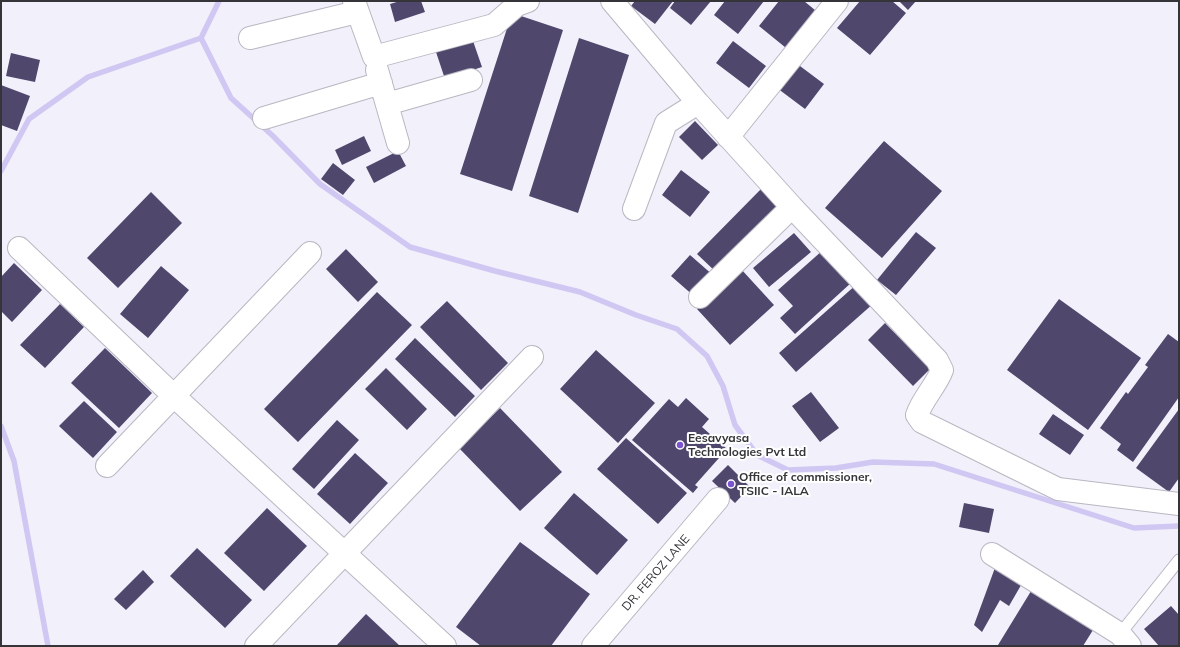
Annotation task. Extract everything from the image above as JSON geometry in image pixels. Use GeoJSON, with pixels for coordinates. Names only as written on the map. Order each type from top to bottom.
{"type":"FeatureCollection","features":[{"type":"Feature","properties":{"kind":"street"},"geometry":{"type":"LineString","coordinates":[[374,57],[494,25],[517,5],[528,1]]}},
{"type":"Feature","properties":{"kind":"street"},"geometry":{"type":"LineString","coordinates":[[612,1],[698,103],[792,207],[937,360],[942,370],[938,380],[920,404],[917,415],[922,422],[1058,489],[1179,504]]}},
{"type":"Feature","properties":{"kind":"street"},"geometry":{"type":"LineString","coordinates":[[728,136],[837,1]]}},
{"type":"Feature","properties":{"kind":"street"},"geometry":{"type":"LineString","coordinates":[[250,38],[356,6],[374,57],[398,143]]}},
{"type":"Feature","properties":{"kind":"street"},"geometry":{"type":"LineString","coordinates":[[387,104],[471,80]]}},
{"type":"Feature","properties":{"kind":"street"},"geometry":{"type":"LineString","coordinates":[[264,118],[381,83]]}},
{"type":"Feature","properties":{"kind":"street"},"geometry":{"type":"LineString","coordinates":[[634,209],[666,123],[698,103]]}},
{"type":"Feature","properties":{"kind":"street"},"geometry":{"type":"LineString","coordinates":[[700,297],[792,207]]}},
{"type":"Feature","properties":{"kind":"street"},"geometry":{"type":"LineString","coordinates":[[19,248],[175,397],[445,646]]}},
{"type":"Feature","properties":{"kind":"street"},"geometry":{"type":"LineString","coordinates":[[107,466],[175,397],[310,253]]}},
{"type":"Feature","properties":{"kind":"street"},"geometry":{"type":"LineString","coordinates":[[256,646],[532,357]]}},
{"type":"Feature","properties":{"kind":"street","name":"DR. FEROZ LANE"},"geometry":{"type":"LineString","coordinates":[[593,646],[718,499]]}},
{"type":"Feature","properties":{"kind":"street"},"geometry":{"type":"LineString","coordinates":[[992,554],[1120,642]]}},
{"type":"Feature","properties":{"kind":"lane"},"geometry":{"type":"LineString","coordinates":[[1120,642],[1179,560]]}},
{"type":"Feature","properties":{"kind":"building"},"geometry":{"type":"Polygon","coordinates":[[[400,1],[421,1],[425,12],[395,22],[390,4],[400,1]]]}},
{"type":"Feature","properties":{"kind":"building"},"geometry":{"type":"Polygon","coordinates":[[[635,1],[673,1],[655,24],[631,6],[635,1]]]}},
{"type":"Feature","properties":{"kind":"building"},"geometry":{"type":"Polygon","coordinates":[[[675,1],[711,1],[691,25],[670,8],[675,1]]]}},
{"type":"Feature","properties":{"kind":"building"},"geometry":{"type":"Polygon","coordinates":[[[725,1],[764,1],[738,34],[714,15],[725,1]]]}},
{"type":"Feature","properties":{"kind":"building"},"geometry":{"type":"Polygon","coordinates":[[[779,1],[804,1],[821,15],[791,52],[759,26],[779,1]]]}},
{"type":"Feature","properties":{"kind":"building"},"geometry":{"type":"Polygon","coordinates":[[[860,1],[892,1],[906,13],[870,55],[837,28],[860,1]]]}},
{"type":"Feature","properties":{"kind":"building"},"geometry":{"type":"Polygon","coordinates":[[[899,1],[916,1],[908,10],[899,1]]]}},
{"type":"Feature","properties":{"kind":"building"},"geometry":{"type":"Polygon","coordinates":[[[512,13],[563,30],[512,191],[460,174],[512,13]]]}},
{"type":"Feature","properties":{"kind":"building"},"geometry":{"type":"Polygon","coordinates":[[[579,38],[629,55],[578,213],[529,196],[579,38]]]}},
{"type":"Feature","properties":{"kind":"building"},"geometry":{"type":"Polygon","coordinates":[[[473,41],[482,67],[445,79],[436,52],[473,41]]]}},
{"type":"Feature","properties":{"kind":"building"},"geometry":{"type":"Polygon","coordinates":[[[733,41],[766,66],[749,88],[716,63],[733,41]]]}},
{"type":"Feature","properties":{"kind":"building"},"geometry":{"type":"Polygon","coordinates":[[[11,53],[40,60],[35,82],[6,76],[11,53]]]}},
{"type":"Feature","properties":{"kind":"building"},"geometry":{"type":"Polygon","coordinates":[[[796,63],[824,84],[805,109],[777,88],[796,63]]]}},
{"type":"Feature","properties":{"kind":"building"},"geometry":{"type":"Polygon","coordinates":[[[1,85],[30,96],[17,131],[1,125],[1,85]]]}},
{"type":"Feature","properties":{"kind":"building"},"geometry":{"type":"Polygon","coordinates":[[[695,121],[718,145],[702,160],[679,137],[695,121]]]}},
{"type":"Feature","properties":{"kind":"building"},"geometry":{"type":"Polygon","coordinates":[[[364,136],[371,151],[342,165],[335,150],[364,136]]]}},
{"type":"Feature","properties":{"kind":"building"},"geometry":{"type":"Polygon","coordinates":[[[884,141],[942,191],[882,258],[825,208],[884,141]]]}},
{"type":"Feature","properties":{"kind":"building"},"geometry":{"type":"Polygon","coordinates":[[[398,151],[406,166],[374,183],[366,167],[398,151]]]}},
{"type":"Feature","properties":{"kind":"building"},"geometry":{"type":"Polygon","coordinates":[[[333,163],[355,180],[343,195],[321,179],[333,163]]]}},
{"type":"Feature","properties":{"kind":"building"},"geometry":{"type":"Polygon","coordinates":[[[681,170],[710,192],[690,217],[662,195],[681,170]]]}},
{"type":"Feature","properties":{"kind":"building"},"geometry":{"type":"Polygon","coordinates":[[[762,188],[781,208],[717,273],[697,254],[762,188]]]}},
{"type":"Feature","properties":{"kind":"building"},"geometry":{"type":"Polygon","coordinates":[[[151,192],[182,223],[118,288],[87,258],[151,192]]]}},
{"type":"Feature","properties":{"kind":"building"},"geometry":{"type":"Polygon","coordinates":[[[916,232],[936,248],[896,295],[877,280],[916,232]]]}},
{"type":"Feature","properties":{"kind":"building"},"geometry":{"type":"Polygon","coordinates":[[[794,233],[811,252],[769,287],[753,268],[794,233]]]}},
{"type":"Feature","properties":{"kind":"building"},"geometry":{"type":"Polygon","coordinates":[[[346,249],[378,282],[358,302],[326,269],[346,249]]]}},
{"type":"Feature","properties":{"kind":"building"},"geometry":{"type":"Polygon","coordinates":[[[823,250],[852,282],[795,334],[780,318],[793,306],[778,290],[823,250]]]}},
{"type":"Feature","properties":{"kind":"building"},"geometry":{"type":"Polygon","coordinates":[[[690,255],[714,276],[695,297],[671,276],[690,255]]]}},
{"type":"Feature","properties":{"kind":"building"},"geometry":{"type":"Polygon","coordinates":[[[14,263],[42,290],[12,322],[1,311],[1,277],[14,263]]]}},
{"type":"Feature","properties":{"kind":"building"},"geometry":{"type":"Polygon","coordinates":[[[161,266],[189,290],[148,338],[120,314],[161,266]]]}},
{"type":"Feature","properties":{"kind":"building"},"geometry":{"type":"Polygon","coordinates":[[[741,269],[774,305],[730,345],[697,309],[741,269]]]}},
{"type":"Feature","properties":{"kind":"building"},"geometry":{"type":"Polygon","coordinates":[[[857,284],[874,303],[796,372],[779,353],[857,284]]]}},
{"type":"Feature","properties":{"kind":"building"},"geometry":{"type":"Polygon","coordinates":[[[377,292],[412,325],[298,442],[264,409],[377,292]]]}},
{"type":"Feature","properties":{"kind":"building"},"geometry":{"type":"Polygon","coordinates":[[[1059,299],[1141,358],[1088,430],[1007,370],[1059,299]]]}},
{"type":"Feature","properties":{"kind":"building"},"geometry":{"type":"Polygon","coordinates":[[[447,301],[508,363],[481,390],[420,327],[447,301]]]}},
{"type":"Feature","properties":{"kind":"building"},"geometry":{"type":"Polygon","coordinates":[[[60,304],[84,327],[45,368],[20,345],[60,304]]]}},
{"type":"Feature","properties":{"kind":"building"},"geometry":{"type":"Polygon","coordinates":[[[885,323],[930,369],[913,386],[868,340],[885,323]]]}},
{"type":"Feature","properties":{"kind":"building"},"geometry":{"type":"Polygon","coordinates":[[[1168,334],[1179,342],[1179,397],[1133,462],[1117,450],[1121,444],[1100,428],[1126,392],[1128,394],[1148,367],[1145,365],[1168,334]]]}},
{"type":"Feature","properties":{"kind":"building"},"geometry":{"type":"Polygon","coordinates":[[[415,338],[475,396],[455,417],[395,359],[415,338]]]}},
{"type":"Feature","properties":{"kind":"building"},"geometry":{"type":"Polygon","coordinates":[[[105,348],[152,393],[119,428],[71,383],[105,348]]]}},
{"type":"Feature","properties":{"kind":"building"},"geometry":{"type":"Polygon","coordinates":[[[596,350],[655,403],[618,443],[560,389],[596,350]]]}},
{"type":"Feature","properties":{"kind":"building"},"geometry":{"type":"Polygon","coordinates":[[[386,368],[427,409],[407,430],[365,389],[386,368]]]}},
{"type":"Feature","properties":{"kind":"building"},"geometry":{"type":"Polygon","coordinates":[[[811,392],[839,428],[820,442],[792,406],[811,392]]]}},
{"type":"Feature","properties":{"kind":"building","name":"Eesavyasa Technologies Pvt Ltd"},"geometry":{"type":"Polygon","coordinates":[[[686,398],[709,419],[702,427],[727,449],[695,485],[698,487],[693,493],[632,440],[669,399],[678,407],[686,398]]]}},
{"type":"Feature","properties":{"kind":"building"},"geometry":{"type":"Polygon","coordinates":[[[84,401],[117,432],[93,458],[59,426],[84,401]]]}},
{"type":"Feature","properties":{"kind":"building"},"geometry":{"type":"Polygon","coordinates":[[[500,408],[562,472],[520,511],[459,448],[500,408]]]}},
{"type":"Feature","properties":{"kind":"building"},"geometry":{"type":"Polygon","coordinates":[[[1179,409],[1179,478],[1169,492],[1136,468],[1179,409]]]}},
{"type":"Feature","properties":{"kind":"building"},"geometry":{"type":"Polygon","coordinates":[[[1053,414],[1084,435],[1070,455],[1039,434],[1053,414]]]}},
{"type":"Feature","properties":{"kind":"building"},"geometry":{"type":"Polygon","coordinates":[[[337,420],[359,440],[314,489],[292,469],[337,420]]]}},
{"type":"Feature","properties":{"kind":"building"},"geometry":{"type":"Polygon","coordinates":[[[626,438],[687,493],[658,524],[597,469],[626,438]]]}},
{"type":"Feature","properties":{"kind":"building"},"geometry":{"type":"Polygon","coordinates":[[[355,453],[388,483],[350,524],[317,494],[355,453]]]}},
{"type":"Feature","properties":{"kind":"building","name":"Office of commissioner, TSIIC - IALA"},"geometry":{"type":"Polygon","coordinates":[[[728,465],[750,487],[735,503],[712,481],[728,465]]]}},
{"type":"Feature","properties":{"kind":"building"},"geometry":{"type":"Polygon","coordinates":[[[574,493],[628,540],[597,575],[544,528],[574,493]]]}},
{"type":"Feature","properties":{"kind":"building"},"geometry":{"type":"Polygon","coordinates":[[[964,503],[994,509],[989,533],[959,527],[964,503]]]}},
{"type":"Feature","properties":{"kind":"building"},"geometry":{"type":"Polygon","coordinates":[[[267,508],[307,546],[264,591],[224,553],[267,508]]]}},
{"type":"Feature","properties":{"kind":"building"},"geometry":{"type":"Polygon","coordinates":[[[520,542],[590,594],[551,646],[481,646],[456,627],[520,542]]]}},
{"type":"Feature","properties":{"kind":"building"},"geometry":{"type":"Polygon","coordinates":[[[197,548],[252,600],[225,628],[170,576],[197,548]]]}},
{"type":"Feature","properties":{"kind":"building"},"geometry":{"type":"Polygon","coordinates":[[[996,565],[1024,580],[1009,606],[1000,600],[982,632],[974,625],[996,565]]]}},
{"type":"Feature","properties":{"kind":"building"},"geometry":{"type":"Polygon","coordinates":[[[143,570],[154,582],[126,610],[114,599],[143,570]]]}},
{"type":"Feature","properties":{"kind":"building"},"geometry":{"type":"Polygon","coordinates":[[[1036,583],[1098,622],[1083,646],[998,645],[1036,583]]]}},
{"type":"Feature","properties":{"kind":"building"},"geometry":{"type":"Polygon","coordinates":[[[1171,606],[1179,615],[1179,646],[1159,646],[1144,629],[1171,606]]]}},
{"type":"Feature","properties":{"kind":"building"},"geometry":{"type":"Polygon","coordinates":[[[366,614],[400,646],[336,646],[366,614]]]}},
{"type":"Feature","properties":{"kind":"waterway"},"geometry":{"type":"LineString","coordinates":[[1,171],[29,119],[88,77],[201,38],[219,1]]}},
{"type":"Feature","properties":{"kind":"waterway"},"geometry":{"type":"LineString","coordinates":[[201,38],[231,98],[273,136],[320,184],[410,247],[495,271],[580,292],[636,315],[677,329],[707,356],[723,386],[735,425],[757,455],[788,470],[836,468],[873,462],[934,464],[1134,528],[1179,526]]}},
{"type":"Feature","properties":{"kind":"waterway"},"geometry":{"type":"LineString","coordinates":[[1,426],[14,461],[48,646]]}},
{"type":"Feature","properties":{"kind":"place","name":"Eesavyasa Technologies Pvt Ltd"},"geometry":{"type":"Point","coordinates":[680,445]}},
{"type":"Feature","properties":{"kind":"place","name":"Office of commissioner, TSIIC - IALA"},"geometry":{"type":"Point","coordinates":[731,484]}}]}
